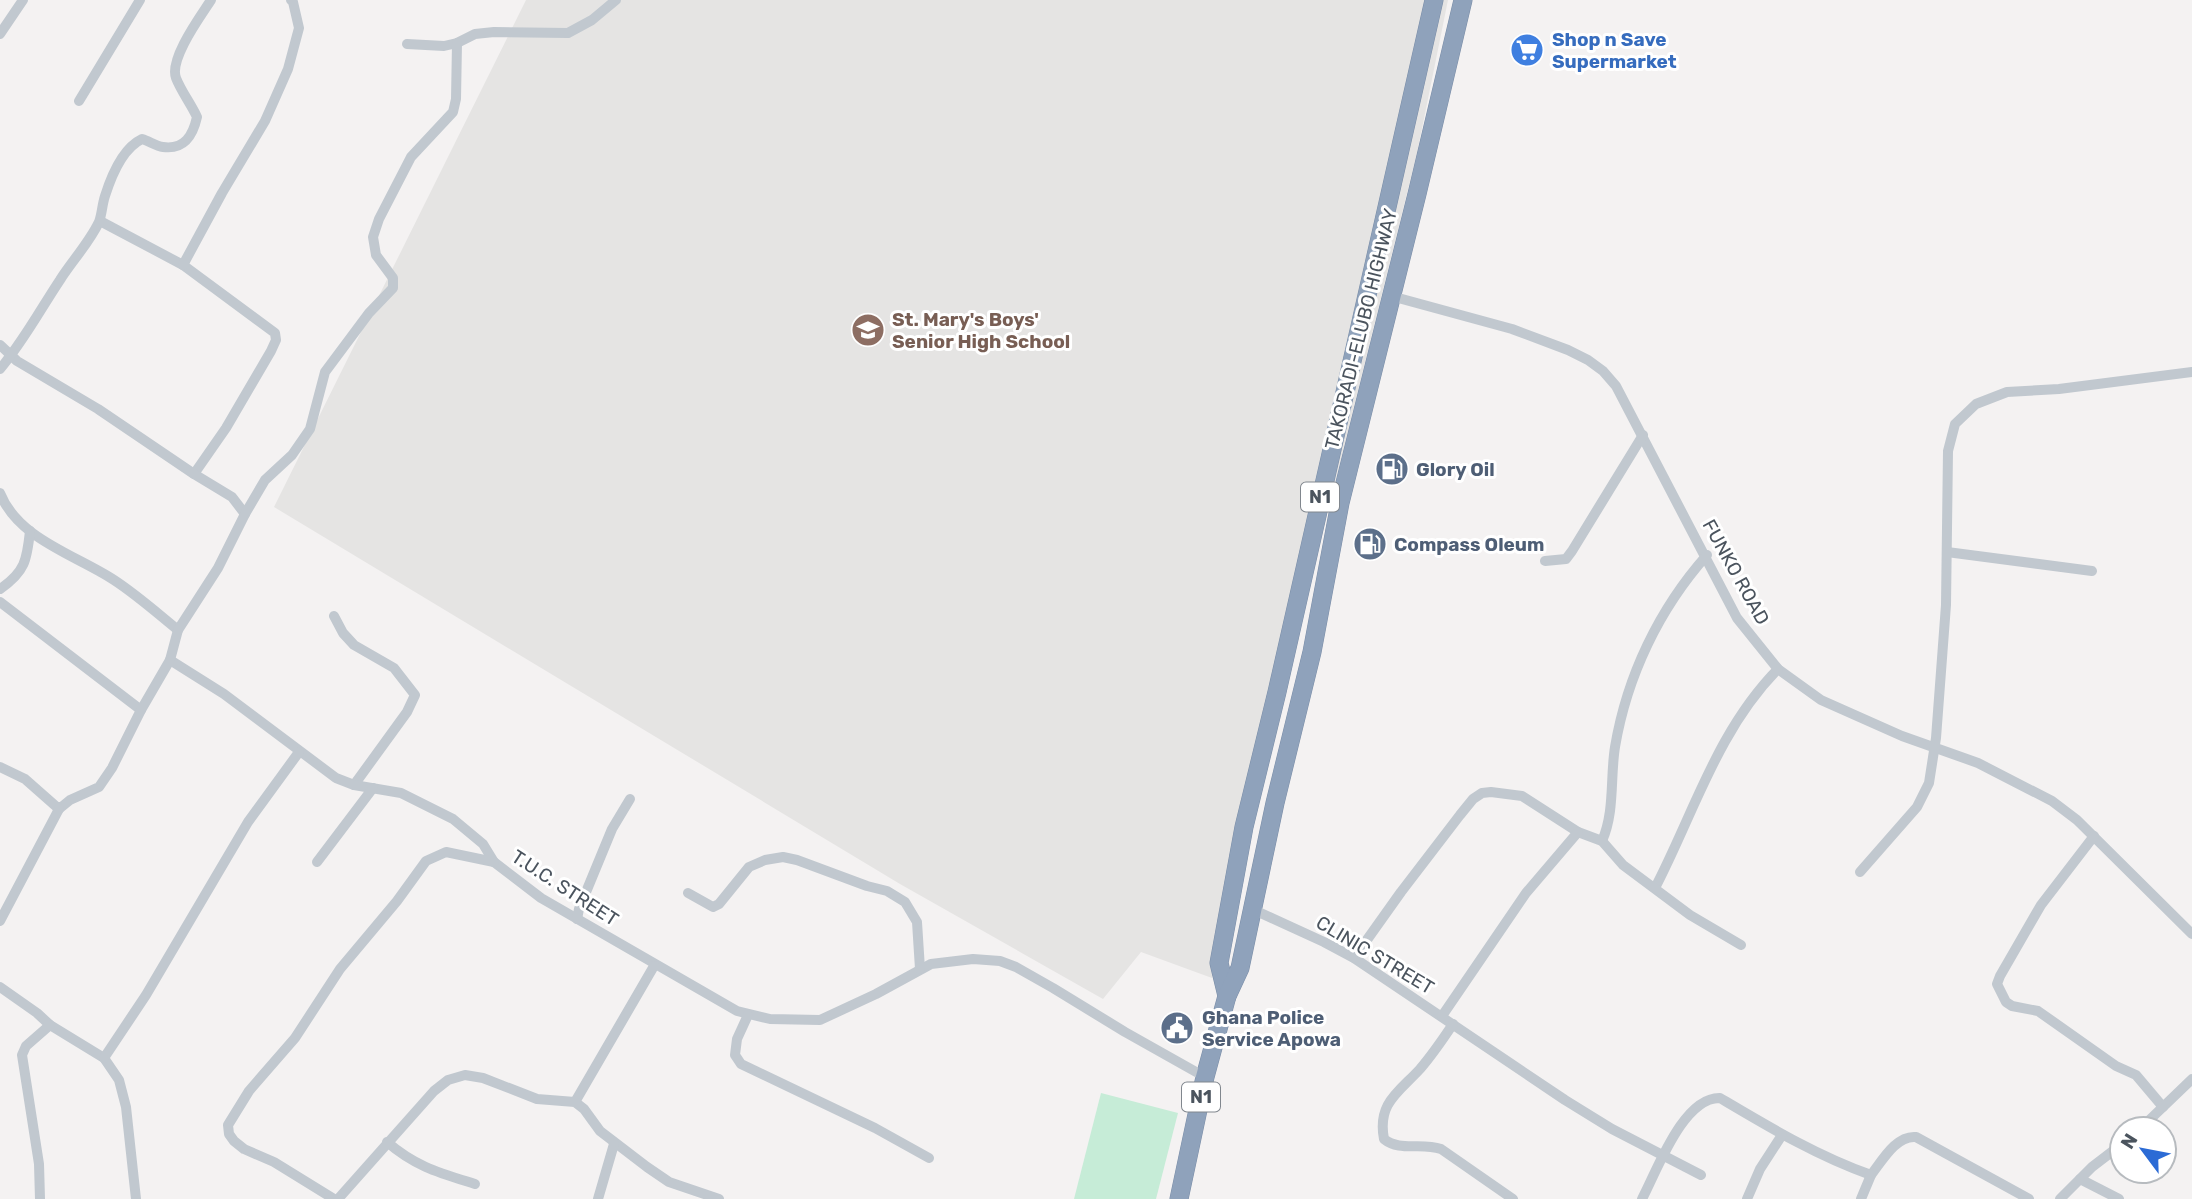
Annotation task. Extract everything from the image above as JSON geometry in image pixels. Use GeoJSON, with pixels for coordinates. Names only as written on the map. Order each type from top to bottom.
{"type":"FeatureCollection","features":[{"type":"Feature","properties":{"kind":"highway","name":"TAKORADI-ELUBO HIGHWAY"},"geometry":{"type":"LineString","coordinates":[[1227,996],[1219,963],[1244,827],[1434,0]]}},
{"type":"Feature","properties":{"kind":"highway","name":"TAKORADI-ELUBO HIGHWAY"},"geometry":{"type":"LineString","coordinates":[[1179,1199],[1205,1077],[1227,996],[1240,968],[1312,652],[1340,503],[1462,0]]}},
{"type":"Feature","properties":{"kind":"street"},"geometry":{"type":"LineString","coordinates":[[0,34],[23,0]]}},
{"type":"Feature","properties":{"kind":"street"},"geometry":{"type":"LineString","coordinates":[[79,101],[140,0]]}},
{"type":"Feature","properties":{"kind":"street"},"geometry":{"type":"LineString","coordinates":[[0,369],[12,356],[100,220],[112,176],[135,142],[142,139],[161,147],[170,147],[180,146],[190,138],[197,117],[175,71],[179,53],[211,0]]}},
{"type":"Feature","properties":{"kind":"street"},"geometry":{"type":"LineString","coordinates":[[407,44],[444,46],[475,34],[494,32],[568,33],[592,20],[616,0]]}},
{"type":"Feature","properties":{"kind":"street"},"geometry":{"type":"LineString","coordinates":[[183,265],[265,121],[288,69],[299,29],[293,1]]}},
{"type":"Feature","properties":{"kind":"street"},"geometry":{"type":"LineString","coordinates":[[0,921],[59,808],[69,800],[99,787],[112,768],[170,660],[178,630],[218,568],[245,513],[265,481],[292,455],[310,429],[325,372],[369,313],[393,288],[393,278],[376,256],[373,237],[379,219],[411,156],[453,112],[456,99],[457,43]]}},
{"type":"Feature","properties":{"kind":"street"},"geometry":{"type":"LineString","coordinates":[[100,220],[183,265],[275,333],[276,340],[271,351],[226,428],[194,474]]}},
{"type":"Feature","properties":{"kind":"street","name":"FUNKO ROAD"},"geometry":{"type":"LineString","coordinates":[[1391,296],[1512,329],[1588,360],[1616,386],[1707,555],[1737,618],[1778,669],[1821,700],[1978,763],[2052,801],[2094,836],[2192,934]]}},
{"type":"Feature","properties":{"kind":"street"},"geometry":{"type":"LineString","coordinates":[[0,345],[12,356],[232,497],[245,513]]}},
{"type":"Feature","properties":{"kind":"street"},"geometry":{"type":"LineString","coordinates":[[1860,872],[1917,807],[1929,783],[1936,738],[1947,605],[1949,441],[1955,424],[1976,404],[2007,392],[2059,389],[2192,372]]}},
{"type":"Feature","properties":{"kind":"street"},"geometry":{"type":"LineString","coordinates":[[1545,561],[1566,559],[1643,435]]}},
{"type":"Feature","properties":{"kind":"street"},"geometry":{"type":"LineString","coordinates":[[0,493],[13,514],[30,531],[116,581],[178,630]]}},
{"type":"Feature","properties":{"kind":"street"},"geometry":{"type":"LineString","coordinates":[[0,589],[15,579],[24,565],[30,531]]}},
{"type":"Feature","properties":{"kind":"street"},"geometry":{"type":"LineString","coordinates":[[1947,552],[2092,571]]}},
{"type":"Feature","properties":{"kind":"street"},"geometry":{"type":"LineString","coordinates":[[1602,841],[1609,824],[1619,727],[1639,664],[1669,606],[1707,555]]}},
{"type":"Feature","properties":{"kind":"street"},"geometry":{"type":"LineString","coordinates":[[0,602],[141,710]]}},
{"type":"Feature","properties":{"kind":"street"},"geometry":{"type":"LineString","coordinates":[[334,616],[343,633],[354,645],[394,667],[415,695],[407,712],[354,785]]}},
{"type":"Feature","properties":{"kind":"street","name":"T.U.C. STREET"},"geometry":{"type":"LineString","coordinates":[[170,660],[223,694],[336,778],[354,785],[401,793],[453,819],[483,844],[494,862],[541,898],[654,965],[748,1015],[779,1020],[820,1020],[876,994],[920,969],[945,961],[1000,961],[1016,967],[1205,1077]]}},
{"type":"Feature","properties":{"kind":"street"},"geometry":{"type":"LineString","coordinates":[[1656,888],[1689,820],[1712,763],[1749,704],[1778,669]]}},
{"type":"Feature","properties":{"kind":"street"},"geometry":{"type":"LineString","coordinates":[[104,1058],[146,995],[248,822],[299,752]]}},
{"type":"Feature","properties":{"kind":"street"},"geometry":{"type":"LineString","coordinates":[[0,767],[25,779],[59,808]]}},
{"type":"Feature","properties":{"kind":"street"},"geometry":{"type":"LineString","coordinates":[[317,862],[373,788]]}},
{"type":"Feature","properties":{"kind":"street"},"geometry":{"type":"LineString","coordinates":[[1354,958],[1444,834],[1473,799],[1482,793],[1522,796],[1578,832],[1602,841],[1623,865],[1705,925],[1741,945]]}},
{"type":"Feature","properties":{"kind":"street"},"geometry":{"type":"LineString","coordinates":[[576,919],[612,829],[630,799]]}},
{"type":"Feature","properties":{"kind":"street"},"geometry":{"type":"LineString","coordinates":[[1442,1016],[1526,893],[1578,832]]}},
{"type":"Feature","properties":{"kind":"street"},"geometry":{"type":"LineString","coordinates":[[2094,836],[2041,905],[1997,984],[2006,1002],[2012,1006],[2038,1011],[2116,1066],[2136,1075],[2163,1107]]}},
{"type":"Feature","properties":{"kind":"street"},"geometry":{"type":"LineString","coordinates":[[494,862],[446,852],[426,861],[341,970],[286,1049],[249,1091],[228,1125],[229,1134],[244,1149],[274,1162],[336,1199],[434,1091],[448,1080],[465,1075],[483,1078],[537,1099],[575,1102],[614,1144],[669,1182],[719,1199]]}},
{"type":"Feature","properties":{"kind":"street"},"geometry":{"type":"LineString","coordinates":[[688,893],[713,907],[719,905],[749,867],[765,860],[783,857],[797,860],[867,887],[887,891],[905,902],[917,922],[920,969]]}},
{"type":"Feature","properties":{"kind":"street","name":"CLINIC STREET"},"geometry":{"type":"LineString","coordinates":[[1252,909],[1354,958],[1564,1100],[1612,1129],[1701,1175]]}},
{"type":"Feature","properties":{"kind":"street"},"geometry":{"type":"LineString","coordinates":[[575,1102],[654,965]]}},
{"type":"Feature","properties":{"kind":"street"},"geometry":{"type":"LineString","coordinates":[[0,987],[50,1025],[104,1058],[119,1080],[126,1107],[136,1199]]}},
{"type":"Feature","properties":{"kind":"street"},"geometry":{"type":"LineString","coordinates":[[748,1015],[734,1055],[741,1064],[875,1128],[929,1158]]}},
{"type":"Feature","properties":{"kind":"street"},"geometry":{"type":"LineString","coordinates":[[1453,1024],[1383,1113],[1381,1125],[1384,1139],[1391,1145],[1400,1147],[1430,1145],[1441,1149],[1513,1199]]}},
{"type":"Feature","properties":{"kind":"street"},"geometry":{"type":"LineString","coordinates":[[40,1199],[39,1164],[22,1055],[26,1046],[50,1025]]}},
{"type":"Feature","properties":{"kind":"street"},"geometry":{"type":"LineString","coordinates":[[2155,1115],[2192,1079]]}},
{"type":"Feature","properties":{"kind":"street"},"geometry":{"type":"LineString","coordinates":[[1642,1199],[1663,1154],[1697,1106],[1712,1098],[1720,1098],[1782,1135],[1871,1175]]}},
{"type":"Feature","properties":{"kind":"street"},"geometry":{"type":"LineString","coordinates":[[1747,1199],[1760,1169],[1782,1135]]}},
{"type":"Feature","properties":{"kind":"street"},"geometry":{"type":"LineString","coordinates":[[1861,1199],[1871,1175],[1901,1139],[1908,1136],[1916,1137],[2029,1199]]}},
{"type":"Feature","properties":{"kind":"street"},"geometry":{"type":"LineString","coordinates":[[387,1142],[423,1167],[475,1184]]}},
{"type":"Feature","properties":{"kind":"street"},"geometry":{"type":"LineString","coordinates":[[598,1199],[614,1144]]}},
{"type":"Feature","properties":{"kind":"street"},"geometry":{"type":"LineString","coordinates":[[2060,1199],[2108,1156]]}},
{"type":"Feature","properties":{"kind":"street"},"geometry":{"type":"LineString","coordinates":[[2080,1179],[2119,1199]]}},
{"type":"Feature","properties":{"kind":"shaded area","name":"St. Mary's Boys' Senior High School"},"geometry":{"type":"Polygon","coordinates":[[[526,0],[1448,0],[1417,153],[1212,978],[1141,952],[1103,999],[900,884],[274,507],[526,0]]]}},
{"type":"Feature","properties":{"kind":"green space"},"geometry":{"type":"Polygon","coordinates":[[[1101,1093],[1178,1113],[1156,1199],[1074,1199],[1101,1093]]]}},
{"type":"Feature","properties":{"kind":"place","name":"Shop n Save Supermarket"},"geometry":{"type":"Point","coordinates":[1527,50]}},
{"type":"Feature","properties":{"kind":"place","name":"St. Mary's Boys' Senior High School"},"geometry":{"type":"Point","coordinates":[868,330]}},
{"type":"Feature","properties":{"kind":"place","name":"Glory Oil"},"geometry":{"type":"Point","coordinates":[1392,469]}},
{"type":"Feature","properties":{"kind":"place","name":"Compass Oleum"},"geometry":{"type":"Point","coordinates":[1370,544]}},
{"type":"Feature","properties":{"kind":"place","name":"Ghana Police Service Apowa"},"geometry":{"type":"Point","coordinates":[1177,1028]}}]}
